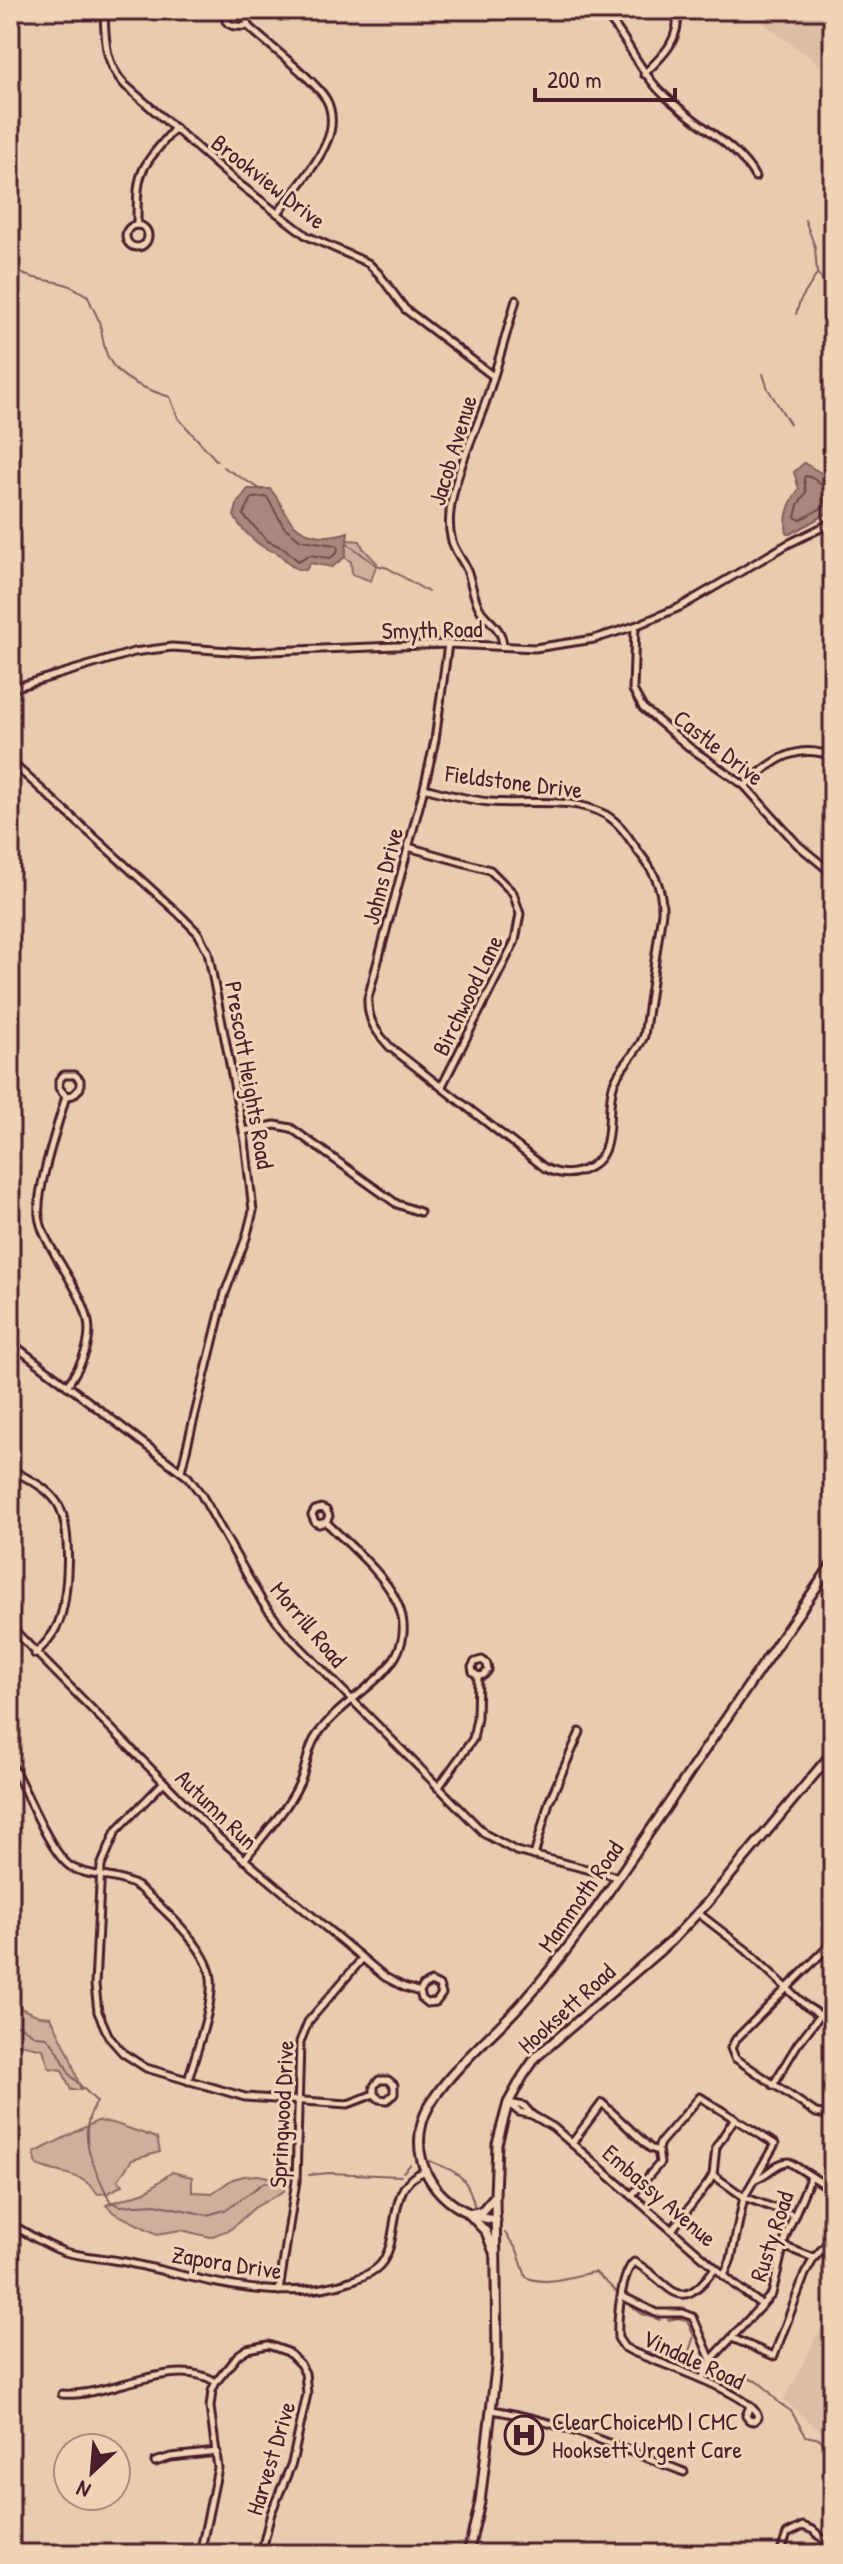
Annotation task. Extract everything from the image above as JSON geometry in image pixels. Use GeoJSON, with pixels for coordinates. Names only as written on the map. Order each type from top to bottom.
{"type":"FeatureCollection","features":[{"type":"Feature","properties":{"kind":"main road","name":"Mammoth Road"},"geometry":{"type":"LineString","coordinates":[[426,2171],[420,2150],[420,2133],[424,2115],[433,2099],[557,1964],[833,1563]]}},
{"type":"Feature","properties":{"kind":"main road","name":"Hooksett Road"},"geometry":{"type":"LineString","coordinates":[[468,2554],[480,2502],[497,2360],[497,2144],[508,2103],[542,2051],[655,1956],[698,1913],[833,1752]]}},
{"type":"Feature","properties":{"kind":"main road"},"geometry":{"type":"LineString","coordinates":[[426,2171],[443,2197],[469,2214],[486,2232],[496,2258]]}},
{"type":"Feature","properties":{"kind":"main road"},"geometry":{"type":"LineString","coordinates":[[469,2214],[482,2211],[495,2195]]}},
{"type":"Feature","properties":{"kind":"main road"},"geometry":{"type":"LineString","coordinates":[[469,2214],[496,2220]]}},
{"type":"Feature","properties":{"kind":"street","name":"Brookview Drive"},"geometry":{"type":"LineString","coordinates":[[104,10],[106,50],[113,71],[125,85],[234,180],[316,241],[368,263],[405,309],[493,376]]}},
{"type":"Feature","properties":{"kind":"street"},"geometry":{"type":"LineString","coordinates":[[227,10],[225,18],[228,24],[248,26]]}},
{"type":"Feature","properties":{"kind":"street"},"geometry":{"type":"LineString","coordinates":[[245,10],[248,26],[315,86],[325,98],[330,111],[331,127],[326,144],[278,213]]}},
{"type":"Feature","properties":{"kind":"street"},"geometry":{"type":"LineString","coordinates":[[601,10],[614,23],[644,74],[667,98],[745,161],[755,177]]}},
{"type":"Feature","properties":{"kind":"street"},"geometry":{"type":"LineString","coordinates":[[644,74],[672,44],[677,28],[677,10]]}},
{"type":"Feature","properties":{"kind":"street"},"geometry":{"type":"LineString","coordinates":[[137,225],[137,189],[141,171],[175,128]]}},
{"type":"Feature","properties":{"kind":"street"},"geometry":{"type":"LineString","coordinates":[[137,225],[146,230],[148,237],[146,243],[136,248],[129,245],[125,238],[130,227],[137,225]]}},
{"type":"Feature","properties":{"kind":"street","name":"Jacob Avenue"},"geometry":{"type":"LineString","coordinates":[[503,646],[503,636],[477,602],[467,571],[455,550],[448,515],[516,300]]}},
{"type":"Feature","properties":{"kind":"street","name":"Smyth Road"},"geometry":{"type":"LineString","coordinates":[[10,689],[150,649],[172,647],[269,652],[448,644],[535,648],[594,639],[635,626],[689,602],[788,544],[833,522]]}},
{"type":"Feature","properties":{"kind":"street","name":"Castle Drive"},"geometry":{"type":"LineString","coordinates":[[635,626],[632,679],[636,700],[663,727],[745,786],[798,845],[833,874]]}},
{"type":"Feature","properties":{"kind":"street","name":"Johns Drive"},"geometry":{"type":"LineString","coordinates":[[442,1086],[378,1035],[370,1020],[368,998],[435,740],[448,644]]}},
{"type":"Feature","properties":{"kind":"street"},"geometry":{"type":"LineString","coordinates":[[745,786],[786,755],[808,751],[833,757]]}},
{"type":"Feature","properties":{"kind":"street","name":"Prescott Heights Road"},"geometry":{"type":"LineString","coordinates":[[10,761],[139,877],[204,942],[215,984],[243,1131],[251,1184],[251,1222],[225,1293],[181,1471]]}},
{"type":"Feature","properties":{"kind":"street","name":"Fieldstone Drive"},"geometry":{"type":"LineString","coordinates":[[424,788],[474,800],[583,806],[604,814],[624,831],[647,862],[658,880],[663,901],[644,1036],[613,1087],[607,1146],[599,1160],[581,1171],[555,1173],[442,1086]]}},
{"type":"Feature","properties":{"kind":"street","name":"Birchwood Lane"},"geometry":{"type":"LineString","coordinates":[[408,847],[490,870],[513,893],[520,914],[515,941],[442,1086]]}},
{"type":"Feature","properties":{"kind":"street"},"geometry":{"type":"LineString","coordinates":[[64,1075],[75,1075],[80,1080],[79,1091],[66,1096],[59,1088],[59,1080],[64,1075]]}},
{"type":"Feature","properties":{"kind":"street"},"geometry":{"type":"LineString","coordinates":[[66,1096],[39,1204],[45,1236],[88,1317],[88,1349],[67,1386]]}},
{"type":"Feature","properties":{"kind":"street"},"geometry":{"type":"LineString","coordinates":[[243,1131],[275,1125],[291,1128],[397,1204],[420,1212]]}},
{"type":"Feature","properties":{"kind":"street","name":"Morrill Road"},"geometry":{"type":"LineString","coordinates":[[10,1342],[181,1471],[201,1494],[272,1616],[487,1836],[506,1847],[534,1856],[618,1877]]}},
{"type":"Feature","properties":{"kind":"street"},"geometry":{"type":"LineString","coordinates":[[10,1469],[49,1493],[62,1511],[67,1532],[62,1613],[54,1633],[35,1654]]}},
{"type":"Feature","properties":{"kind":"street"},"geometry":{"type":"LineString","coordinates":[[244,1860],[298,1788],[316,1737],[325,1724],[381,1675],[395,1659],[403,1639],[401,1607],[391,1589],[326,1522]]}},
{"type":"Feature","properties":{"kind":"street","name":"Autumn Run"},"geometry":{"type":"LineString","coordinates":[[10,1626],[244,1860],[389,1980],[420,1992]]}},
{"type":"Feature","properties":{"kind":"street"},"geometry":{"type":"LineString","coordinates":[[438,1788],[473,1739],[478,1676]]}},
{"type":"Feature","properties":{"kind":"street"},"geometry":{"type":"LineString","coordinates":[[534,1856],[549,1802],[580,1732]]}},
{"type":"Feature","properties":{"kind":"street"},"geometry":{"type":"LineString","coordinates":[[10,1762],[62,1858],[74,1869],[126,1880],[143,1891],[195,1943],[206,1962],[211,1975],[210,1996],[188,2081]]}},
{"type":"Feature","properties":{"kind":"street"},"geometry":{"type":"LineString","coordinates":[[164,1782],[116,1831],[104,1855],[100,1875],[95,2001],[112,2041],[136,2063],[161,2074],[245,2097],[348,2104],[374,2094]]}},
{"type":"Feature","properties":{"kind":"street"},"geometry":{"type":"LineString","coordinates":[[698,1913],[756,1959],[786,1989],[833,2023]]}},
{"type":"Feature","properties":{"kind":"street"},"geometry":{"type":"LineString","coordinates":[[833,1942],[736,2039],[731,2048],[735,2058],[816,2113],[826,2115],[833,2109]]}},
{"type":"Feature","properties":{"kind":"street","name":"Springwood Drive"},"geometry":{"type":"LineString","coordinates":[[279,2291],[296,2181],[299,2053],[303,2031],[362,1959]]}},
{"type":"Feature","properties":{"kind":"street","name":"Autumn Run"},"geometry":{"type":"LineString","coordinates":[[433,1982],[442,1994],[438,2001],[430,2004],[422,1999],[420,1992],[424,1984],[433,1982]]}},
{"type":"Feature","properties":{"kind":"street"},"geometry":{"type":"LineString","coordinates":[[773,2085],[820,2015]]}},
{"type":"Feature","properties":{"kind":"street"},"geometry":{"type":"LineString","coordinates":[[379,2080],[388,2080],[394,2085],[394,2094],[387,2100],[381,2100],[374,2094],[374,2086],[379,2080]]}},
{"type":"Feature","properties":{"kind":"street"},"geometry":{"type":"LineString","coordinates":[[632,2195],[660,2163],[659,2144],[700,2097],[775,2144],[744,2197],[731,2259],[724,2276]]}},
{"type":"Feature","properties":{"kind":"street","name":"Embassy Avenue"},"geometry":{"type":"LineString","coordinates":[[508,2103],[519,2112],[546,2122],[724,2276],[762,2305]]}},
{"type":"Feature","properties":{"kind":"street"},"geometry":{"type":"LineString","coordinates":[[572,2143],[602,2103],[650,2148],[658,2151]]}},
{"type":"Feature","properties":{"kind":"street"},"geometry":{"type":"LineString","coordinates":[[672,2230],[713,2175],[716,2147],[735,2118]]}},
{"type":"Feature","properties":{"kind":"street"},"geometry":{"type":"LineString","coordinates":[[754,2179],[783,2162],[789,2162],[833,2190]]}},
{"type":"Feature","properties":{"kind":"street","name":"Zapora Drive"},"geometry":{"type":"LineString","coordinates":[[10,2224],[62,2251],[227,2284],[297,2291],[340,2284],[375,2270],[385,2258],[403,2190],[413,2176],[426,2171]]}},
{"type":"Feature","properties":{"kind":"street"},"geometry":{"type":"LineString","coordinates":[[713,2175],[744,2197],[790,2214]]}},
{"type":"Feature","properties":{"kind":"street","name":"Rusty Road"},"geometry":{"type":"LineString","coordinates":[[702,2379],[711,2360],[774,2288],[790,2214],[811,2176]]}},
{"type":"Feature","properties":{"kind":"street"},"geometry":{"type":"LineString","coordinates":[[732,2338],[774,2356],[814,2258],[833,2237]]}},
{"type":"Feature","properties":{"kind":"street"},"geometry":{"type":"LineString","coordinates":[[783,2246],[814,2258]]}},
{"type":"Feature","properties":{"kind":"street","name":"Vindale Road"},"geometry":{"type":"LineString","coordinates":[[715,2268],[700,2288],[680,2294],[669,2290],[634,2262],[624,2279],[618,2338],[624,2347],[702,2379],[750,2406]]}},
{"type":"Feature","properties":{"kind":"street"},"geometry":{"type":"LineString","coordinates":[[622,2296],[656,2313],[683,2313],[693,2317],[711,2360]]}},
{"type":"Feature","properties":{"kind":"street","name":"Harvest Drive"},"geometry":{"type":"LineString","coordinates":[[216,2382],[238,2355],[257,2345],[268,2345],[288,2352],[305,2373],[307,2394],[292,2463],[271,2513],[261,2554]]}},
{"type":"Feature","properties":{"kind":"street"},"geometry":{"type":"LineString","coordinates":[[62,2394],[83,2395],[172,2373],[204,2376],[216,2382],[210,2407],[217,2452],[217,2478],[200,2554]]}},
{"type":"Feature","properties":{"kind":"street"},"geometry":{"type":"LineString","coordinates":[[492,2410],[521,2414],[558,2425],[684,2472]]}},
{"type":"Feature","properties":{"kind":"street"},"geometry":{"type":"LineString","coordinates":[[155,2462],[217,2452]]}},
{"type":"Feature","properties":{"kind":"street"},"geometry":{"type":"LineString","coordinates":[[780,2554],[787,2534],[803,2526],[813,2530],[833,2548]]}},
{"type":"Feature","properties":{"kind":"shaded area"},"geometry":{"type":"Polygon","coordinates":[[[746,10],[833,10],[833,75],[746,10]]]}},
{"type":"Feature","properties":{"kind":"shaded area"},"geometry":{"type":"Polygon","coordinates":[[[347,540],[360,541],[377,563],[371,581],[352,574],[351,562],[345,557],[347,540]]]}},
{"type":"Feature","properties":{"kind":"shaded area"},"geometry":{"type":"Polygon","coordinates":[[[10,1988],[20,2008],[51,2017],[69,2054],[81,2090],[71,2090],[62,2070],[49,2068],[43,2049],[10,2045],[10,1988]]]}},
{"type":"Feature","properties":{"kind":"shaded area"},"geometry":{"type":"Polygon","coordinates":[[[97,2121],[113,2123],[157,2138],[160,2152],[132,2160],[118,2180],[123,2185],[108,2193],[98,2194],[77,2177],[37,2165],[34,2153],[97,2121]]]}},
{"type":"Feature","properties":{"kind":"shaded area"},"geometry":{"type":"Polygon","coordinates":[[[172,2172],[192,2177],[192,2192],[212,2193],[233,2179],[258,2175],[283,2180],[284,2191],[254,2208],[231,2229],[210,2237],[181,2230],[157,2234],[114,2213],[106,2205],[145,2192],[172,2172]]]}},
{"type":"Feature","properties":{"kind":"shaded area"},"geometry":{"type":"Polygon","coordinates":[[[833,2304],[833,2442],[784,2400],[833,2304]]]}},
{"type":"Feature","properties":{"kind":"water"},"geometry":{"type":"Polygon","coordinates":[[[804,463],[823,474],[833,485],[832,511],[787,534],[788,510],[799,489],[794,472],[804,463]]]}},
{"type":"Feature","properties":{"kind":"water"},"geometry":{"type":"Polygon","coordinates":[[[248,489],[270,489],[293,524],[307,533],[332,536],[348,532],[345,557],[332,567],[310,563],[306,570],[301,570],[262,546],[234,516],[238,502],[248,489]]]}},
{"type":"Feature","properties":{"kind":"waterway"},"geometry":{"type":"LineString","coordinates":[[805,220],[815,247],[817,273],[833,294]]}},
{"type":"Feature","properties":{"kind":"waterway"},"geometry":{"type":"LineString","coordinates":[[10,262],[21,273],[63,283],[88,296],[99,321],[106,353],[113,365],[134,383],[170,397],[178,418],[217,461]]}},
{"type":"Feature","properties":{"kind":"waterway"},"geometry":{"type":"LineString","coordinates":[[796,314],[800,301],[817,274]]}},
{"type":"Feature","properties":{"kind":"waterway"},"geometry":{"type":"LineString","coordinates":[[763,374],[768,389],[790,424]]}},
{"type":"Feature","properties":{"kind":"waterway"},"geometry":{"type":"LineString","coordinates":[[223,467],[262,490]]}},
{"type":"Feature","properties":{"kind":"waterway"},"geometry":{"type":"LineString","coordinates":[[347,543],[376,565],[388,568],[428,592]]}},
{"type":"Feature","properties":{"kind":"waterway"},"geometry":{"type":"LineString","coordinates":[[10,2028],[19,2025],[36,2036],[47,2037],[70,2075],[97,2102],[90,2114],[87,2139],[93,2164],[110,2201],[120,2206],[155,2204],[207,2215],[225,2210],[265,2182],[283,2182]]}},
{"type":"Feature","properties":{"kind":"waterway"},"geometry":{"type":"LineString","coordinates":[[430,2161],[461,2177],[475,2208]]}},
{"type":"Feature","properties":{"kind":"waterway"},"geometry":{"type":"LineString","coordinates":[[403,2172],[410,2165]]}},
{"type":"Feature","properties":{"kind":"waterway"},"geometry":{"type":"LineString","coordinates":[[309,2175],[401,2176]]}},
{"type":"Feature","properties":{"kind":"waterway"},"geometry":{"type":"LineString","coordinates":[[505,2233],[517,2250],[526,2277],[551,2281],[595,2272],[618,2293]]}},
{"type":"Feature","properties":{"kind":"waterway"},"geometry":{"type":"LineString","coordinates":[[628,2304],[642,2314],[660,2320]]}},
{"type":"Feature","properties":{"kind":"waterway"},"geometry":{"type":"LineString","coordinates":[[668,2320],[679,2318],[687,2321],[694,2336],[689,2351],[691,2363],[701,2368]]}},
{"type":"Feature","properties":{"kind":"waterway"},"geometry":{"type":"LineString","coordinates":[[719,2370],[756,2380],[791,2411],[806,2436],[820,2439],[827,2448],[833,2446]]}},
{"type":"Feature","properties":{"kind":"place","name":"ClearChoiceMD | CMC Hooksett Urgent Care"},"geometry":{"type":"Point","coordinates":[524,2435]}}]}
